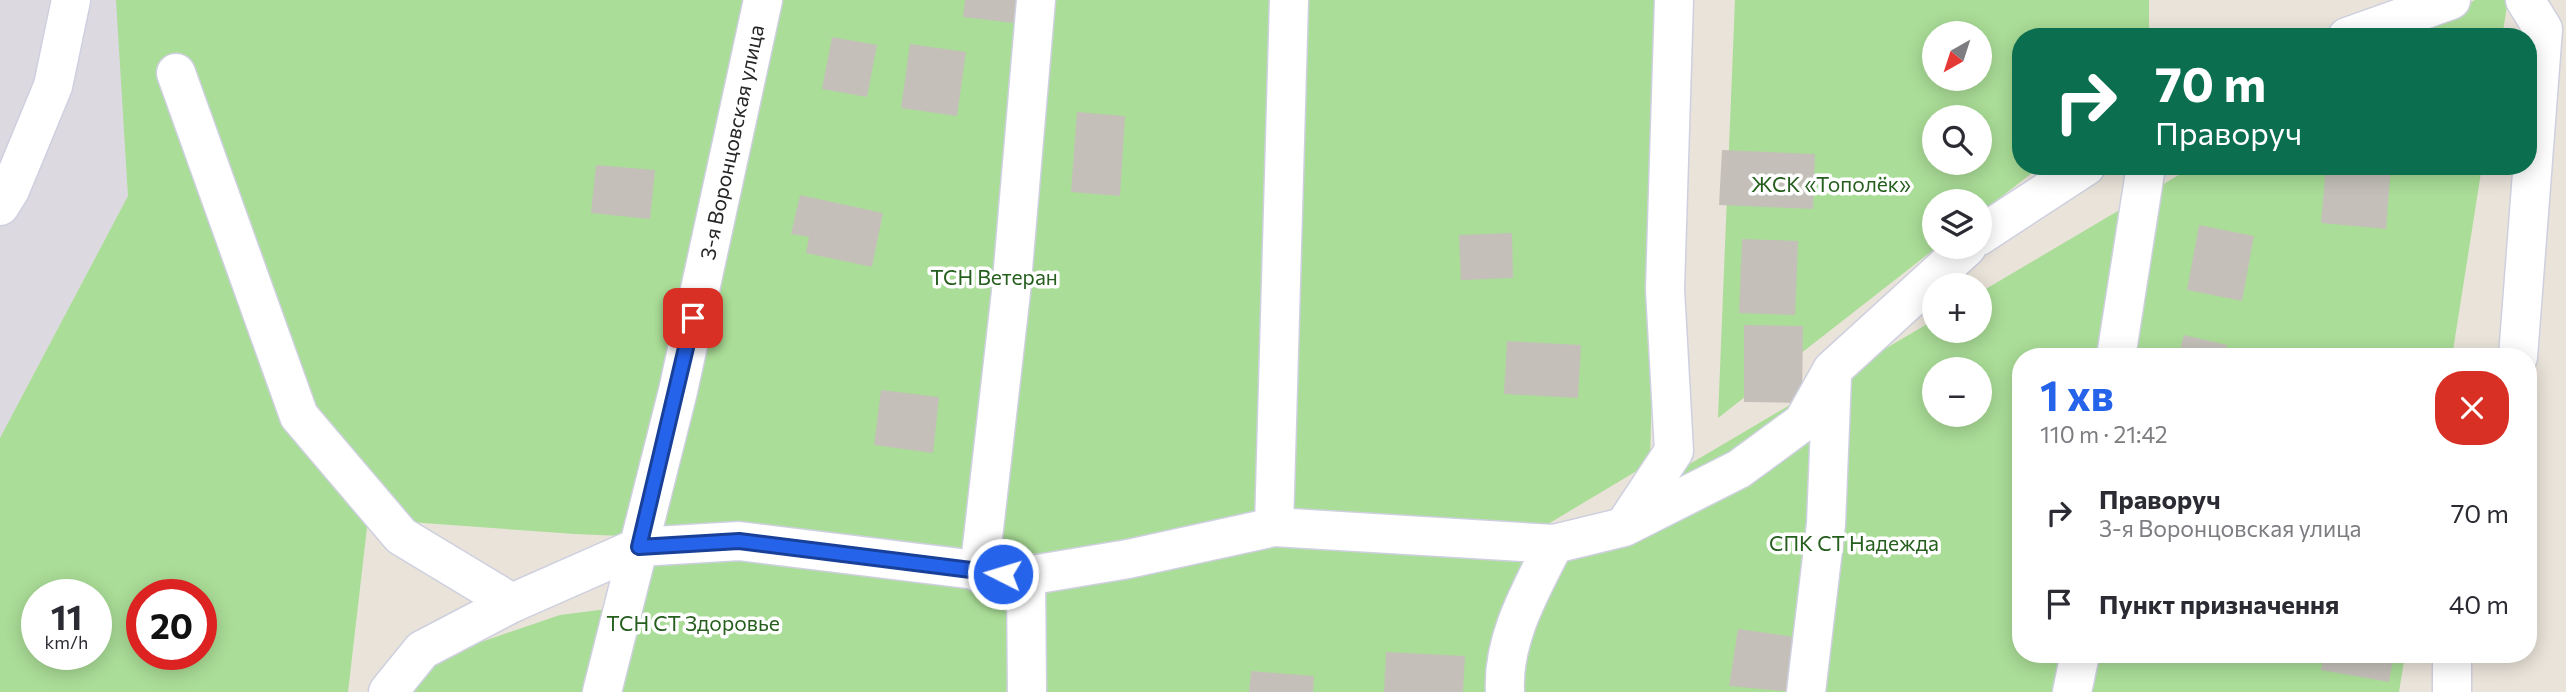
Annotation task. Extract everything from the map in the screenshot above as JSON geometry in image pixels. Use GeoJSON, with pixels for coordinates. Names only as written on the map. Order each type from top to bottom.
{"type":"FeatureCollection","features":[{"type":"Feature","properties":{"kind":"lane"},"geometry":{"type":"LineString","coordinates":[[0,206],[10,190],[53,86],[71,0]]}},
{"type":"Feature","properties":{"kind":"lane","name":"3-я Воронцовская улица"},"geometry":{"type":"LineString","coordinates":[[602,692],[678,391],[763,0]]}},
{"type":"Feature","properties":{"kind":"lane"},"geometry":{"type":"LineString","coordinates":[[979,573],[1011,292],[1036,0]]}},
{"type":"Feature","properties":{"kind":"lane"},"geometry":{"type":"LineString","coordinates":[[1274,527],[1289,0]]}},
{"type":"Feature","properties":{"kind":"lane"},"geometry":{"type":"LineString","coordinates":[[1624,527],[1674,451],[1665,289],[1674,0]]}},
{"type":"Feature","properties":{"kind":"lane"},"geometry":{"type":"LineString","coordinates":[[2372,28],[2451,0]]}},
{"type":"Feature","properties":{"kind":"lane"},"geometry":{"type":"LineString","coordinates":[[2525,0],[2543,29],[2537,108]]}},
{"type":"Feature","properties":{"kind":"lane"},"geometry":{"type":"LineString","coordinates":[[176,73],[299,416],[401,536],[512,603]]}},
{"type":"Feature","properties":{"kind":"lane"},"geometry":{"type":"LineString","coordinates":[[1992,227],[2072,175]]}},
{"type":"Feature","properties":{"kind":"lane"},"geometry":{"type":"LineString","coordinates":[[2117,348],[2145,175]]}},
{"type":"Feature","properties":{"kind":"lane"},"geometry":{"type":"LineString","coordinates":[[2519,348],[2532,175]]}},
{"type":"Feature","properties":{"kind":"lane"},"geometry":{"type":"LineString","coordinates":[[388,692],[422,650],[512,603],[639,547],[739,541],[979,573],[1026,576],[1128,559],[1274,527],[1554,544],[1624,527],[1739,469],[1803,422],[1832,370],[1954,259]]}},
{"type":"Feature","properties":{"kind":"lane"},"geometry":{"type":"LineString","coordinates":[[1806,692],[1826,524],[1832,370]]}},
{"type":"Feature","properties":{"kind":"lane"},"geometry":{"type":"LineString","coordinates":[[1505,692],[1504,672],[1520,612],[1554,544]]}},
{"type":"Feature","properties":{"kind":"lane"},"geometry":{"type":"LineString","coordinates":[[1026,576],[1027,692]]}},
{"type":"Feature","properties":{"kind":"lane"},"geometry":{"type":"LineString","coordinates":[[2072,692],[2078,663]]}},
{"type":"Feature","properties":{"kind":"lane"},"geometry":{"type":"LineString","coordinates":[[2452,663],[2452,692]]}},
{"type":"Feature","properties":{"kind":"shaded area"},"geometry":{"type":"Polygon","coordinates":[[[0,0],[126,0],[128,196],[0,438],[0,0]]]}},
{"type":"Feature","properties":{"kind":"green space","name":"ТСН Ветеран"},"geometry":{"type":"Polygon","coordinates":[[[116,0],[1661,0],[1650,463],[1538,530],[1049,554],[575,534],[368,519],[348,692],[0,692],[0,438],[128,196],[116,0]]]}},
{"type":"Feature","properties":{"kind":"green space","name":"ЖСК «Тополёк»"},"geometry":{"type":"Polygon","coordinates":[[[1735,0],[2149,0],[2149,28],[2012,28],[2012,175],[2029,175],[1992,204],[1992,189],[1922,189],[1922,259],[1718,418],[1735,0]]]}},
{"type":"Feature","properties":{"kind":"green space"},"geometry":{"type":"Polygon","coordinates":[[[2475,0],[2508,0],[2503,28],[2428,28],[2475,0]]]}},
{"type":"Feature","properties":{"kind":"green space","name":"СПК СТ Надежда"},"geometry":{"type":"Polygon","coordinates":[[[2179,175],[2481,175],[2453,348],[2012,348],[2012,663],[2404,663],[2399,692],[1018,692],[1025,587],[1006,692],[404,692],[446,654],[560,615],[623,607],[639,547],[1026,576],[1274,527],[1554,544],[1922,327],[1922,343],[1992,343],[1992,285],[2179,175]]]}},
{"type":"Feature","properties":{"kind":"building"},"geometry":{"type":"Polygon","coordinates":[[[965,0],[1025,0],[1023,24],[963,17],[965,0]]]}},
{"type":"Feature","properties":{"kind":"building"},"geometry":{"type":"Polygon","coordinates":[[[832,37],[877,45],[867,97],[822,89],[832,37]]]}},
{"type":"Feature","properties":{"kind":"building"},"geometry":{"type":"Polygon","coordinates":[[[910,44],[966,52],[957,116],[901,108],[910,44]]]}},
{"type":"Feature","properties":{"kind":"building"},"geometry":{"type":"Polygon","coordinates":[[[1077,112],[1125,116],[1120,196],[1071,192],[1077,112]]]}},
{"type":"Feature","properties":{"kind":"building"},"geometry":{"type":"Polygon","coordinates":[[[1722,150],[1815,154],[1813,209],[1719,205],[1722,150]]]}},
{"type":"Feature","properties":{"kind":"building"},"geometry":{"type":"Polygon","coordinates":[[[596,165],[655,170],[650,219],[591,213],[596,165]]]}},
{"type":"Feature","properties":{"kind":"building"},"geometry":{"type":"Polygon","coordinates":[[[2325,175],[2390,175],[2386,229],[2321,223],[2325,175]]]}},
{"type":"Feature","properties":{"kind":"building"},"geometry":{"type":"Polygon","coordinates":[[[800,195],[883,213],[872,267],[806,253],[809,237],[791,234],[800,195]]]}},
{"type":"Feature","properties":{"kind":"building"},"geometry":{"type":"Polygon","coordinates":[[[2199,225],[2254,236],[2242,301],[2187,290],[2199,225]]]}},
{"type":"Feature","properties":{"kind":"building"},"geometry":{"type":"Polygon","coordinates":[[[1512,233],[1513,278],[1461,280],[1459,235],[1512,233]]]}},
{"type":"Feature","properties":{"kind":"building"},"geometry":{"type":"Polygon","coordinates":[[[1742,239],[1798,241],[1795,315],[1739,313],[1742,239]]]}},
{"type":"Feature","properties":{"kind":"building"},"geometry":{"type":"Polygon","coordinates":[[[1744,325],[1803,326],[1802,403],[1744,402],[1744,325]]]}},
{"type":"Feature","properties":{"kind":"building"},"geometry":{"type":"Polygon","coordinates":[[[2184,335],[2227,345],[2226,348],[2180,348],[2184,335]]]}},
{"type":"Feature","properties":{"kind":"building"},"geometry":{"type":"Polygon","coordinates":[[[1507,341],[1581,345],[1578,398],[1504,394],[1507,341]]]}},
{"type":"Feature","properties":{"kind":"building"},"geometry":{"type":"Polygon","coordinates":[[[881,390],[939,397],[933,453],[874,445],[881,390]]]}},
{"type":"Feature","properties":{"kind":"building"},"geometry":{"type":"Polygon","coordinates":[[[1738,629],[1803,638],[1795,692],[1729,686],[1738,629]]]}},
{"type":"Feature","properties":{"kind":"building"},"geometry":{"type":"Polygon","coordinates":[[[1386,652],[1465,656],[1463,692],[1384,692],[1386,652]]]}},
{"type":"Feature","properties":{"kind":"building"},"geometry":{"type":"Polygon","coordinates":[[[2322,663],[2392,663],[2389,682],[2321,670],[2322,663]]]}},
{"type":"Feature","properties":{"kind":"building"},"geometry":{"type":"Polygon","coordinates":[[[1251,671],[1314,676],[1313,692],[1249,692],[1251,671]]]}},
{"type":"Feature","properties":{"kind":"route"},"geometry":{"type":"LineString","coordinates":[[693,318],[678,391],[639,547],[739,541],[1003,574]]}},
{"type":"Feature","properties":{"kind":"park label","name":"ТСН СТ Здоровье"},"geometry":{"type":"Point","coordinates":[693,622]}}]}
